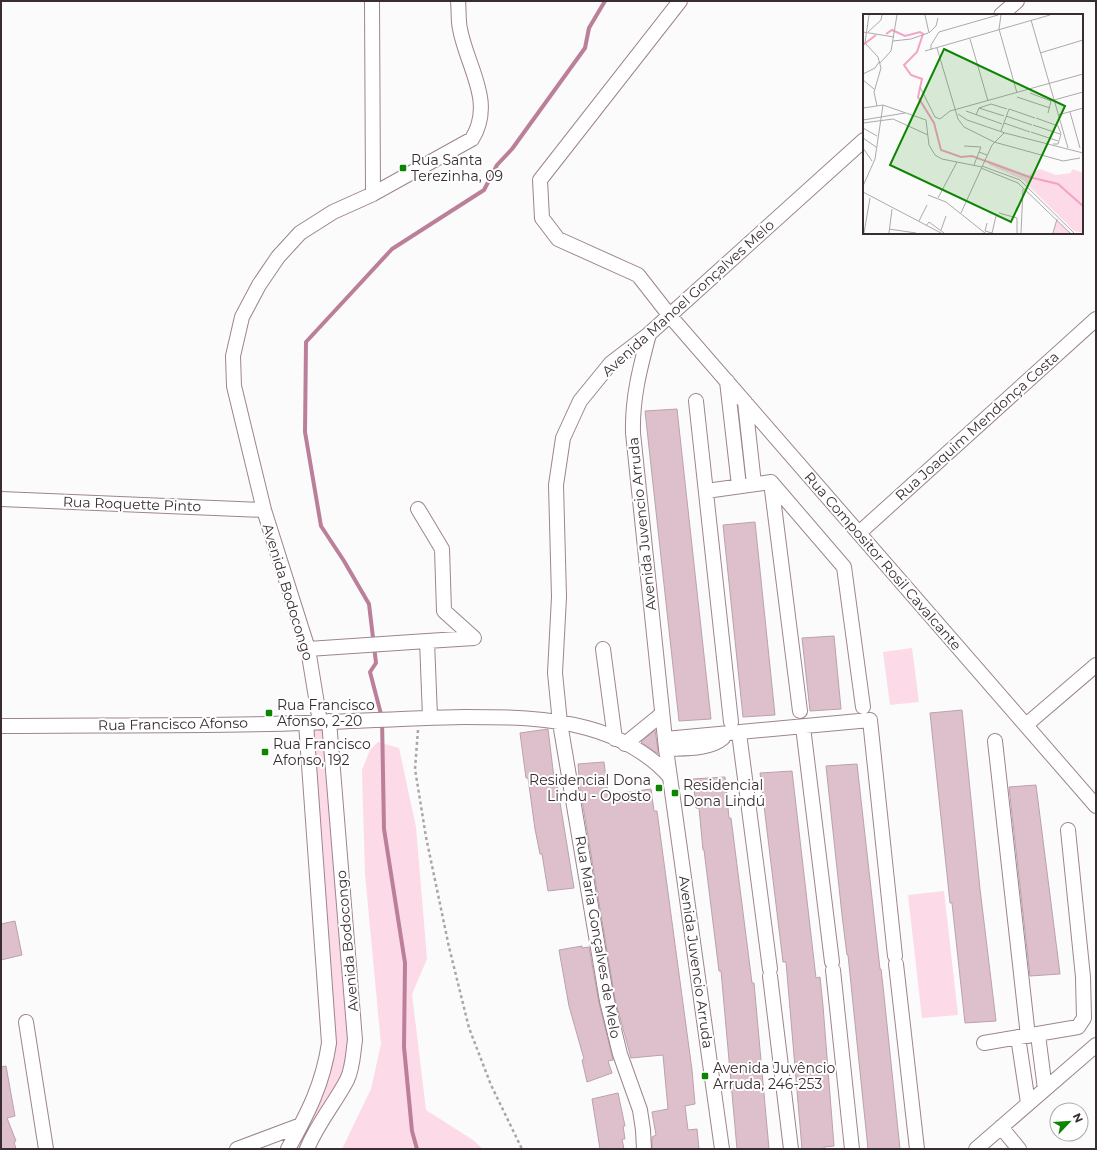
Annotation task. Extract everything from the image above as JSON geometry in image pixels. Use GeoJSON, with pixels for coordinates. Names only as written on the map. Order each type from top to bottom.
{"type":"FeatureCollection","features":[{"type":"Feature","properties":{"kind":"street"},"geometry":{"type":"LineString","coordinates":[[372,1],[373,194]]}},
{"type":"Feature","properties":{"kind":"street","name":"Avenida Bodocongo"},"geometry":{"type":"LineString","coordinates":[[307,1149],[329,1108],[347,1079],[352,1064],[355,1040],[318,722],[308,649],[264,510],[234,386],[233,356],[242,317],[259,285],[278,257],[300,233],[333,212],[373,194],[472,139],[479,127],[482,114],[480,96],[460,29],[458,1]]}},
{"type":"Feature","properties":{"kind":"street","name":"Rua Compositor Rosil Cavalcante"},"geometry":{"type":"LineString","coordinates":[[680,1],[540,180],[542,218],[558,239],[638,274],[670,316],[1096,806]]}},
{"type":"Feature","properties":{"kind":"street"},"geometry":{"type":"LineString","coordinates":[[1002,14],[1017,1]]}},
{"type":"Feature","properties":{"kind":"street","name":"Avenida Manoel Gonçalves Melo"},"geometry":{"type":"LineString","coordinates":[[560,723],[554,673],[559,597],[556,485],[563,438],[577,407],[591,386],[611,363],[670,316],[863,141]]}},
{"type":"Feature","properties":{"kind":"street","name":"Rua Joaquim Mendonça Costa"},"geometry":{"type":"LineString","coordinates":[[859,533],[1096,319]]}},
{"type":"Feature","properties":{"kind":"street","name":"Avenida Juvencio Arruda"},"geometry":{"type":"LineString","coordinates":[[649,334],[635,389],[632,419],[669,776],[722,1149]]}},
{"type":"Feature","properties":{"kind":"street"},"geometry":{"type":"LineString","coordinates":[[727,382],[739,486]]}},
{"type":"Feature","properties":{"kind":"street"},"geometry":{"type":"LineString","coordinates":[[696,401],[733,730],[770,973],[791,1149]]}},
{"type":"Feature","properties":{"kind":"street"},"geometry":{"type":"LineString","coordinates":[[745,402],[754,484]]}},
{"type":"Feature","properties":{"kind":"street"},"geometry":{"type":"LineString","coordinates":[[706,491],[770,482]]}},
{"type":"Feature","properties":{"kind":"street"},"geometry":{"type":"LineString","coordinates":[[770,482],[844,567],[863,706]]}},
{"type":"Feature","properties":{"kind":"street"},"geometry":{"type":"LineString","coordinates":[[770,482],[800,711]]}},
{"type":"Feature","properties":{"kind":"street","name":"Rua Roquette Pinto"},"geometry":{"type":"LineString","coordinates":[[1,499],[264,510]]}},
{"type":"Feature","properties":{"kind":"street"},"geometry":{"type":"LineString","coordinates":[[308,649],[474,638],[444,610],[442,549],[418,509]]}},
{"type":"Feature","properties":{"kind":"street"},"geometry":{"type":"LineString","coordinates":[[424,717],[427,641]]}},
{"type":"Feature","properties":{"kind":"street"},"geometry":{"type":"LineString","coordinates":[[603,649],[620,742],[662,714]]}},
{"type":"Feature","properties":{"kind":"street"},"geometry":{"type":"LineString","coordinates":[[1026,725],[1096,665]]}},
{"type":"Feature","properties":{"kind":"street","name":"Rua Francisco Afonso"},"geometry":{"type":"LineString","coordinates":[[1,726],[318,722],[424,717],[528,718],[587,728],[620,742],[653,759],[669,776]]}},
{"type":"Feature","properties":{"kind":"street"},"geometry":{"type":"LineString","coordinates":[[666,744],[733,730],[804,727],[870,720],[917,1149]]}},
{"type":"Feature","properties":{"kind":"street","name":"Avenida Bodocongo"},"geometry":{"type":"LineString","coordinates":[[288,1149],[320,1085],[326,1067],[329,1043],[318,722]]}},
{"type":"Feature","properties":{"kind":"street","name":"Rua Maria Gonçalves de Melo"},"geometry":{"type":"LineString","coordinates":[[560,723],[607,1001],[620,1054],[640,1110],[644,1149]]}},
{"type":"Feature","properties":{"kind":"street"},"geometry":{"type":"LineString","coordinates":[[804,727],[833,966],[852,1149]]}},
{"type":"Feature","properties":{"kind":"street"},"geometry":{"type":"LineString","coordinates":[[995,741],[1028,1036],[1028,1103]]}},
{"type":"Feature","properties":{"kind":"street"},"geometry":{"type":"LineString","coordinates":[[984,1043],[1078,1027],[1084,1018],[1083,977],[1068,830]]}},
{"type":"Feature","properties":{"kind":"street"},"geometry":{"type":"LineString","coordinates":[[26,1022],[46,1149]]}},
{"type":"Feature","properties":{"kind":"street"},"geometry":{"type":"LineString","coordinates":[[1028,1036],[1045,1088]]}},
{"type":"Feature","properties":{"kind":"street"},"geometry":{"type":"LineString","coordinates":[[976,1149],[1096,1044]]}},
{"type":"Feature","properties":{"kind":"street"},"geometry":{"type":"LineString","coordinates":[[240,1149],[301,1125]]}},
{"type":"Feature","properties":{"kind":"street"},"geometry":{"type":"LineString","coordinates":[[1000,1127],[1019,1149]]}},
{"type":"Feature","properties":{"kind":"path"},"geometry":{"type":"LineString","coordinates":[[424,717],[415,769],[426,837],[449,946],[469,1028],[491,1085],[522,1149]]}},
{"type":"Feature","properties":{"kind":"shaded area"},"geometry":{"type":"Polygon","coordinates":[[[912,648],[919,702],[890,705],[883,652],[912,648]]]}},
{"type":"Feature","properties":{"kind":"shaded area"},"geometry":{"type":"Polygon","coordinates":[[[311,729],[324,730],[350,1036],[344,1072],[302,1149],[294,1149],[329,1077],[335,1055],[335,1027],[311,729]]]}},
{"type":"Feature","properties":{"kind":"shaded area"},"geometry":{"type":"Polygon","coordinates":[[[378,742],[399,748],[416,827],[427,959],[412,994],[426,1110],[473,1140],[483,1149],[342,1149],[371,1089],[381,1044],[365,874],[362,770],[370,750],[378,742]]]}},
{"type":"Feature","properties":{"kind":"shaded area"},"geometry":{"type":"Polygon","coordinates":[[[944,891],[958,1015],[922,1018],[908,895],[944,891]]]}},
{"type":"Feature","properties":{"kind":"building"},"geometry":{"type":"Polygon","coordinates":[[[677,409],[711,719],[679,721],[645,411],[677,409]]]}},
{"type":"Feature","properties":{"kind":"building"},"geometry":{"type":"Polygon","coordinates":[[[755,522],[775,715],[743,717],[723,525],[755,522]]]}},
{"type":"Feature","properties":{"kind":"building"},"geometry":{"type":"Polygon","coordinates":[[[834,636],[841,709],[810,711],[802,638],[834,636]]]}},
{"type":"Feature","properties":{"kind":"building"},"geometry":{"type":"Polygon","coordinates":[[[962,710],[980,889],[996,1021],[965,1023],[952,903],[950,903],[930,713],[962,710]]]}},
{"type":"Feature","properties":{"kind":"building"},"geometry":{"type":"Polygon","coordinates":[[[548,729],[554,778],[556,778],[574,888],[548,891],[542,854],[540,854],[535,829],[520,733],[548,729]]]}},
{"type":"Feature","properties":{"kind":"building"},"geometry":{"type":"Polygon","coordinates":[[[655,730],[658,750],[658,754],[641,742],[655,730]]]}},
{"type":"Feature","properties":{"kind":"building"},"geometry":{"type":"Polygon","coordinates":[[[604,762],[608,795],[651,789],[654,811],[657,811],[692,1070],[695,1104],[685,1106],[688,1130],[697,1129],[699,1149],[652,1149],[652,1137],[656,1135],[652,1112],[668,1109],[663,1055],[631,1058],[615,999],[580,788],[578,764],[604,762]]]}},
{"type":"Feature","properties":{"kind":"building"},"geometry":{"type":"Polygon","coordinates":[[[857,764],[900,1149],[868,1149],[848,955],[842,915],[826,766],[857,764]]]}},
{"type":"Feature","properties":{"kind":"building"},"geometry":{"type":"Polygon","coordinates":[[[792,771],[816,978],[820,977],[823,1006],[834,1146],[824,1147],[824,1149],[802,1149],[786,962],[783,962],[760,773],[792,771]]]}},
{"type":"Feature","properties":{"kind":"building"},"geometry":{"type":"Polygon","coordinates":[[[725,777],[729,818],[731,818],[752,983],[754,983],[769,1149],[737,1149],[721,971],[719,971],[699,808],[696,808],[693,779],[725,777]]]}},
{"type":"Feature","properties":{"kind":"building"},"geometry":{"type":"Polygon","coordinates":[[[1036,785],[1060,974],[1030,976],[1009,787],[1036,785]]]}},
{"type":"Feature","properties":{"kind":"building"},"geometry":{"type":"Polygon","coordinates":[[[15,921],[22,955],[1,960],[1,924],[15,921]]]}},
{"type":"Feature","properties":{"kind":"building"},"geometry":{"type":"Polygon","coordinates":[[[582,946],[582,948],[589,947],[599,1003],[613,1060],[608,1061],[612,1073],[587,1082],[582,1060],[584,1059],[569,1006],[559,950],[582,946]]]}},
{"type":"Feature","properties":{"kind":"building"},"geometry":{"type":"Polygon","coordinates":[[[6,1066],[15,1116],[7,1118],[16,1141],[14,1142],[16,1149],[1,1149],[1,1067],[6,1066]]]}},
{"type":"Feature","properties":{"kind":"building"},"geometry":{"type":"Polygon","coordinates":[[[618,1093],[625,1126],[623,1126],[625,1139],[622,1139],[624,1149],[600,1149],[592,1099],[618,1093]]]}},
{"type":"Feature","properties":{"kind":"waterway"},"geometry":{"type":"LineString","coordinates":[[417,1149],[412,1131],[404,1047],[405,963],[384,829],[382,718],[370,672],[376,663],[369,604],[344,561],[321,526],[305,432],[306,342],[392,249],[484,190],[497,165],[512,149],[585,48],[589,28],[605,1]]}},
{"type":"Feature","properties":{"kind":"place","name":"Rua Santa Terezinha, 09"},"geometry":{"type":"Point","coordinates":[403,168]}},
{"type":"Feature","properties":{"kind":"place","name":"Rua Francisco Afonso, 2-20"},"geometry":{"type":"Point","coordinates":[269,713]}},
{"type":"Feature","properties":{"kind":"place","name":"Rua Francisco Afonso, 192"},"geometry":{"type":"Point","coordinates":[265,752]}},
{"type":"Feature","properties":{"kind":"place","name":"Residencial Dona Lindu - Oposto"},"geometry":{"type":"Point","coordinates":[659,788]}},
{"type":"Feature","properties":{"kind":"place","name":"Residencial Dona Lindú"},"geometry":{"type":"Point","coordinates":[675,793]}},
{"type":"Feature","properties":{"kind":"place","name":"Avenida Juvêncio Arruda, 246-253"},"geometry":{"type":"Point","coordinates":[705,1076]}}]}
